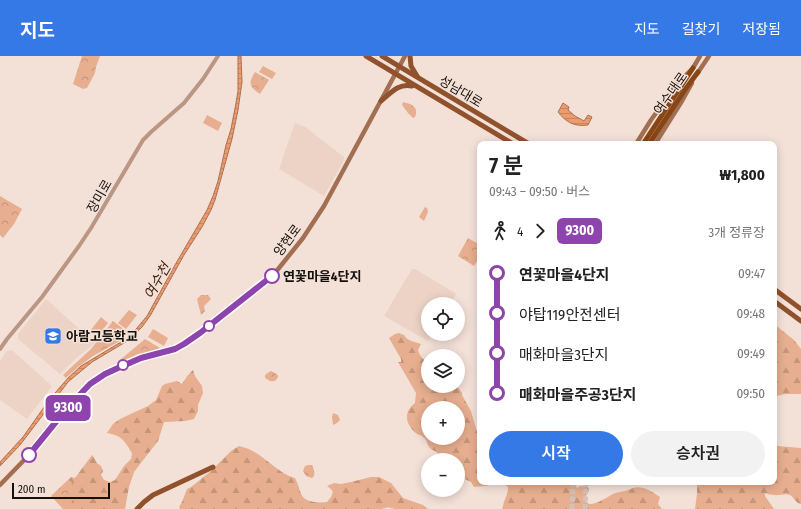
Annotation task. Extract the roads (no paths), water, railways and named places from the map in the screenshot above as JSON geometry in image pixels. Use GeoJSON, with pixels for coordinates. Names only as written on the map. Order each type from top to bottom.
{"type":"FeatureCollection","features":[{"type":"Feature","properties":{"kind":"highway","name":"여수대로"},"geometry":{"type":"LineString","coordinates":[[645,141],[693,68]]}},
{"type":"Feature","properties":{"kind":"highway","name":"여수대로"},"geometry":{"type":"LineString","coordinates":[[651,141],[698,72]]}},
{"type":"Feature","properties":{"kind":"main road","name":"성남대로"},"geometry":{"type":"LineString","coordinates":[[366,56],[508,141]]}},
{"type":"Feature","properties":{"kind":"main road","name":"성남대로"},"geometry":{"type":"LineString","coordinates":[[382,56],[524,141]]}},
{"type":"Feature","properties":{"kind":"main road","name":"양현로"},"geometry":{"type":"LineString","coordinates":[[0,485],[29,455],[68,407],[90,384],[105,374],[141,358],[175,349],[184,344],[275,273],[303,238],[324,206],[405,56]]}},
{"type":"Feature","properties":{"kind":"main road"},"geometry":{"type":"LineString","coordinates":[[410,56],[411,66],[417,77]]}},
{"type":"Feature","properties":{"kind":"main road","name":"여수대로"},"geometry":{"type":"LineString","coordinates":[[693,68],[700,56]]}},
{"type":"Feature","properties":{"kind":"main road","name":"여수대로"},"geometry":{"type":"LineString","coordinates":[[698,72],[709,56]]}},
{"type":"Feature","properties":{"kind":"main road"},"geometry":{"type":"LineString","coordinates":[[638,141],[676,85],[693,68]]}},
{"type":"Feature","properties":{"kind":"main road"},"geometry":{"type":"LineString","coordinates":[[657,141],[698,72]]}},
{"type":"Feature","properties":{"kind":"main road"},"geometry":{"type":"LineString","coordinates":[[381,101],[400,86],[407,85],[418,87]]}},
{"type":"Feature","properties":{"kind":"main road"},"geometry":{"type":"LineString","coordinates":[[777,291],[801,309]]}},
{"type":"Feature","properties":{"kind":"main road"},"geometry":{"type":"LineString","coordinates":[[777,303],[801,320]]}},
{"type":"Feature","properties":{"kind":"main road"},"geometry":{"type":"LineString","coordinates":[[138,509],[153,495],[213,467]]}},
{"type":"Feature","properties":{"kind":"street","name":"장미로"},"geometry":{"type":"LineString","coordinates":[[0,349],[42,297],[79,246],[143,140],[184,103],[203,79],[218,56]]}},
{"type":"Feature","properties":{"kind":"tunnel"},"geometry":{"type":"LineString","coordinates":[[572,509],[573,485]]}},
{"type":"Feature","properties":{"kind":"tunnel"},"geometry":{"type":"LineString","coordinates":[[585,509],[586,485]]}},
{"type":"Feature","properties":{"kind":"place","name":"연꽃마을4단지"},"geometry":{"type":"Point","coordinates":[272,276]}},
{"type":"Feature","properties":{"kind":"place","name":"아람고등학교"},"geometry":{"type":"Point","coordinates":[53,336]}},
{"type":"Feature","properties":{"kind":"water label","name":"여수천"},"geometry":{"type":"Point","coordinates":[157,281]}}]}
